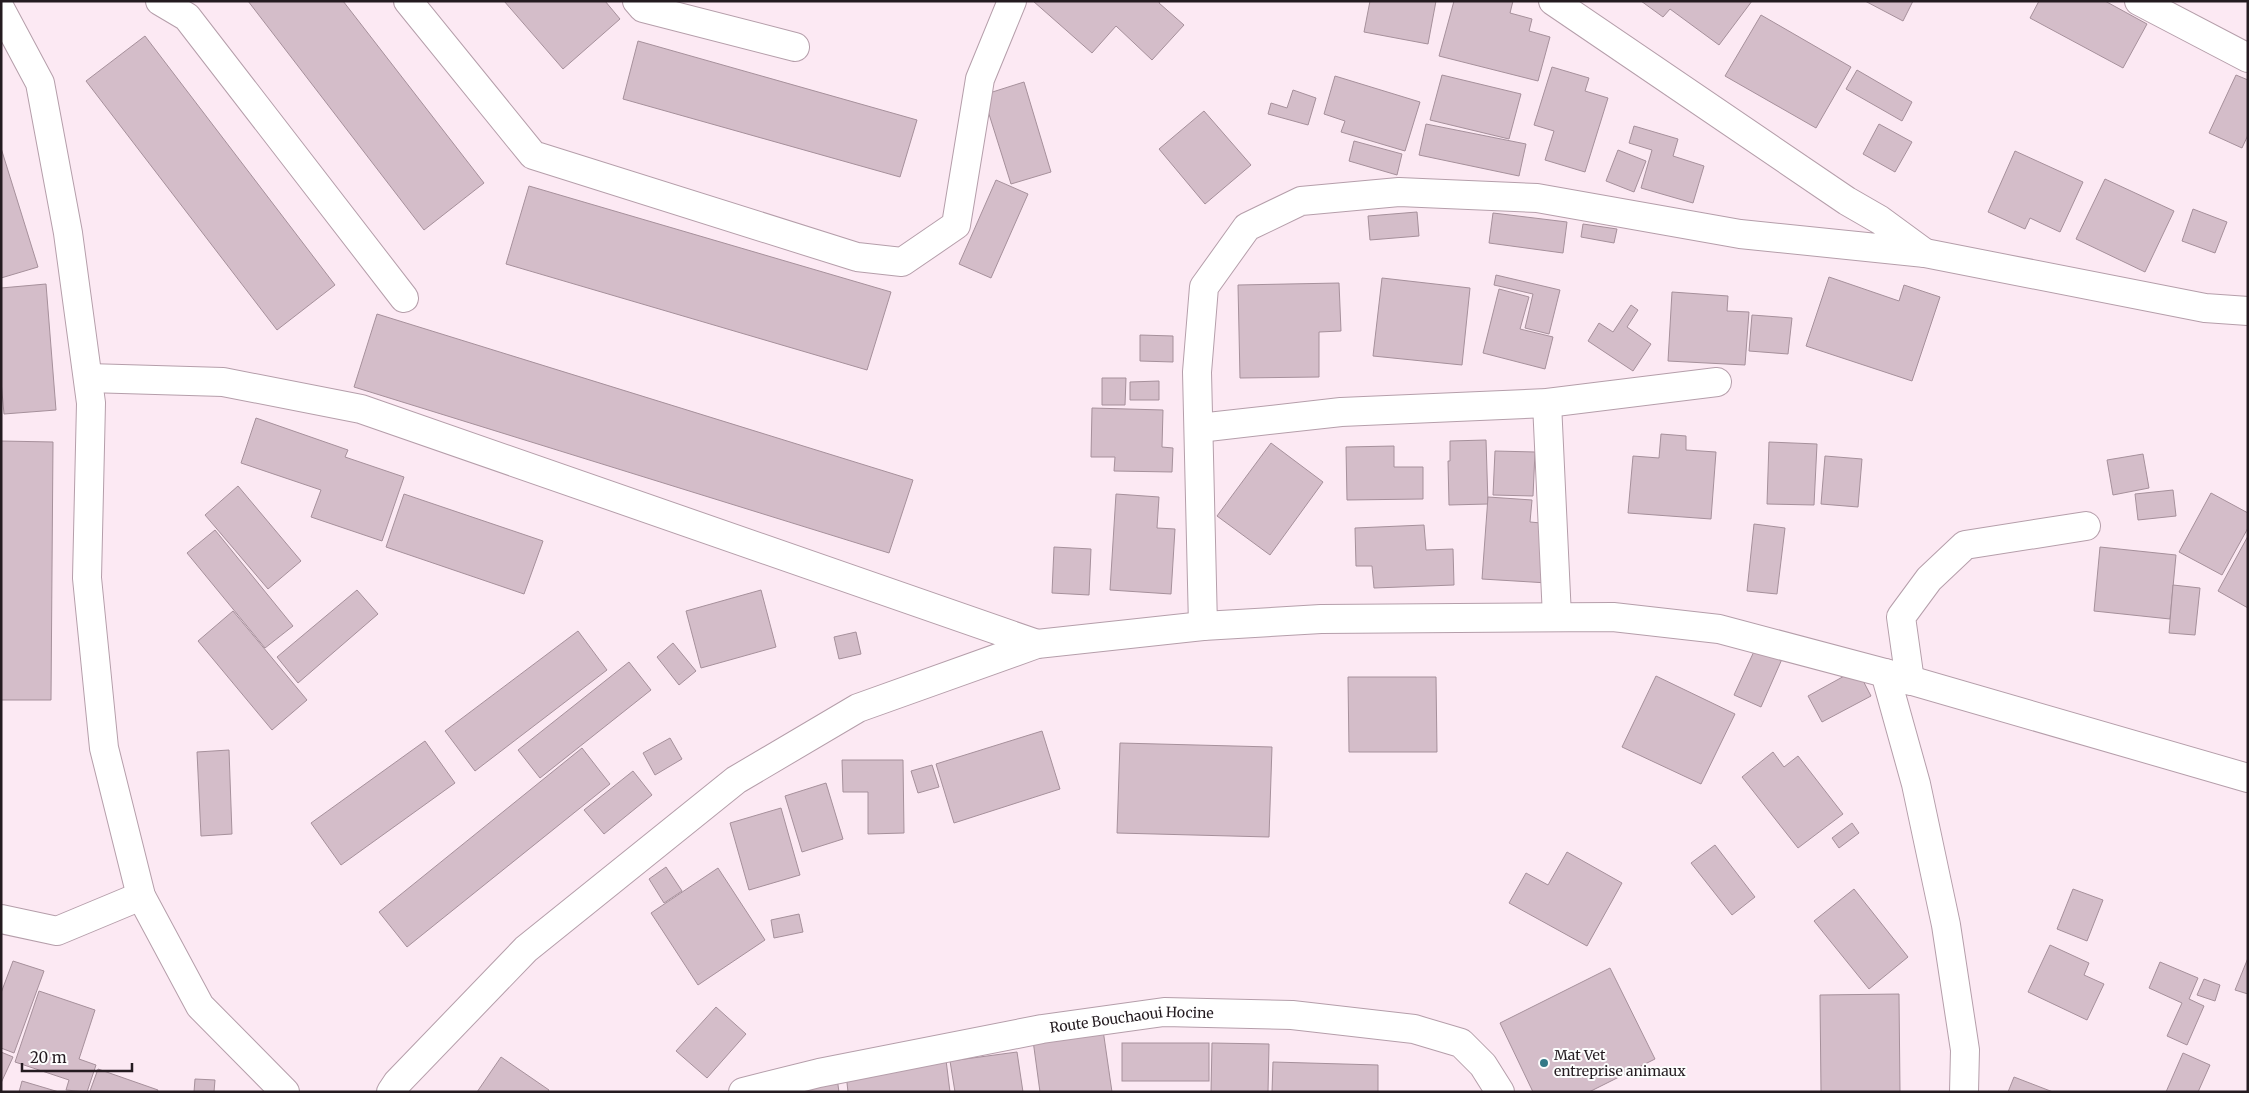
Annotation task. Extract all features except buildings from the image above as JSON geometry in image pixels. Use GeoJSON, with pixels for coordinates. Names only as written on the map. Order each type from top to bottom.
{"type":"FeatureCollection","features":[{"type":"Feature","properties":{"kind":"street"},"geometry":{"type":"LineString","coordinates":[[160,1],[187,17],[404,298]]}},
{"type":"Feature","properties":{"kind":"street"},"geometry":{"type":"LineString","coordinates":[[408,1],[533,155],[857,257],[902,262],[956,225],[980,78],[1012,1]]}},
{"type":"Feature","properties":{"kind":"street"},"geometry":{"type":"LineString","coordinates":[[637,1],[643,8],[795,48]]}},
{"type":"Feature","properties":{"kind":"street"},"geometry":{"type":"LineString","coordinates":[[1553,1],[1839,195],[1880,220],[1924,253]]}},
{"type":"Feature","properties":{"kind":"street"},"geometry":{"type":"LineString","coordinates":[[2139,1],[2248,58]]}},
{"type":"Feature","properties":{"kind":"street"},"geometry":{"type":"LineString","coordinates":[[1,10],[40,83],[68,233],[91,403],[87,578],[104,748],[141,896],[200,1006],[285,1092]]}},
{"type":"Feature","properties":{"kind":"street"},"geometry":{"type":"LineString","coordinates":[[1203,626],[1197,372],[1204,287],[1247,226],[1301,201],[1399,192],[1537,198],[1740,234],[1924,253],[2205,308],[2248,311]]}},
{"type":"Feature","properties":{"kind":"street"},"geometry":{"type":"LineString","coordinates":[[88,378],[223,382],[361,409],[1037,644]]}},
{"type":"Feature","properties":{"kind":"street"},"geometry":{"type":"LineString","coordinates":[[1199,428],[1341,412],[1548,403],[1717,382]]}},
{"type":"Feature","properties":{"kind":"street"},"geometry":{"type":"LineString","coordinates":[[1548,403],[1557,617]]}},
{"type":"Feature","properties":{"kind":"street"},"geometry":{"type":"LineString","coordinates":[[1964,1092],[1965,1050],[1946,925],[1916,784],[1898,677],[1901,617],[1928,579],[1965,545],[2086,526]]}},
{"type":"Feature","properties":{"kind":"street"},"geometry":{"type":"LineString","coordinates":[[391,1092],[397,1083],[526,949],[736,780],[858,708],[1037,644],[1203,626],[1321,619],[1613,617],[1719,629],[1898,677],[2248,778]]}},
{"type":"Feature","properties":{"kind":"street"},"geometry":{"type":"LineString","coordinates":[[1,919],[57,931],[141,896]]}},
{"type":"Feature","properties":{"kind":"street","name":"Route Bouchaoui Hocine"},"geometry":{"type":"LineString","coordinates":[[743,1092],[819,1073],[1042,1028],[1164,1012],[1292,1015],[1414,1029],[1461,1043],[1483,1065],[1500,1092]]}},
{"type":"Feature","properties":{"kind":"place","name":"Mat Vet entreprise animaux"},"geometry":{"type":"Point","coordinates":[1544,1063]}}]}
